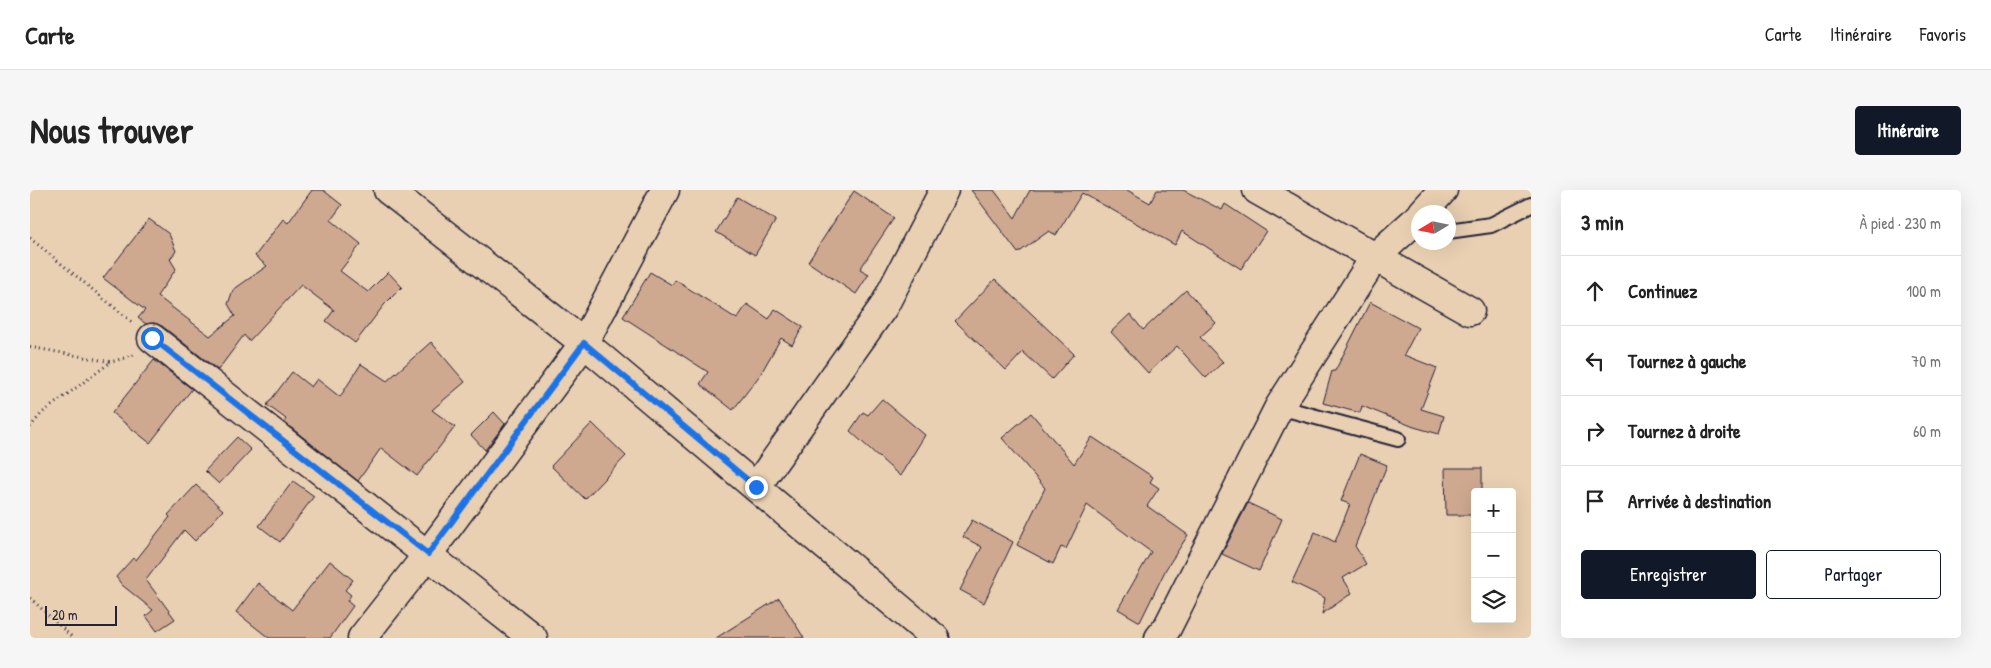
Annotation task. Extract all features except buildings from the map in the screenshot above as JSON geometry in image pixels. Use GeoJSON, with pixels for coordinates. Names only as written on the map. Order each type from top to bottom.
{"type":"FeatureCollection","features":[{"type":"Feature","properties":{"kind":"street"},"geometry":{"type":"LineString","coordinates":[[388,190],[584,343],[935,638]]}},
{"type":"Feature","properties":{"kind":"street"},"geometry":{"type":"LineString","coordinates":[[362,638],[428,554],[584,343],[665,190]]}},
{"type":"Feature","properties":{"kind":"street"},"geometry":{"type":"LineString","coordinates":[[756,487],[884,306],[944,190]]}},
{"type":"Feature","properties":{"kind":"street"},"geometry":{"type":"LineString","coordinates":[[1257,190],[1470,311]]}},
{"type":"Feature","properties":{"kind":"street"},"geometry":{"type":"LineString","coordinates":[[1431,205],[1443,190]]}},
{"type":"Feature","properties":{"kind":"street"},"geometry":{"type":"LineString","coordinates":[[1160,638],[1167,628],[1279,407],[1375,257],[1411,228]]}},
{"type":"Feature","properties":{"kind":"street"},"geometry":{"type":"LineString","coordinates":[[157,342],[534,638]]}},
{"type":"Feature","properties":{"kind":"lane"},"geometry":{"type":"LineString","coordinates":[[1456,230],[1492,225],[1531,205]]}},
{"type":"Feature","properties":{"kind":"lane"},"geometry":{"type":"LineString","coordinates":[[1279,407],[1398,439]]}},
{"type":"Feature","properties":{"kind":"path"},"geometry":{"type":"LineString","coordinates":[[30,238],[157,342],[111,362],[42,413],[30,427]]}},
{"type":"Feature","properties":{"kind":"path"},"geometry":{"type":"LineString","coordinates":[[30,347],[111,362]]}},
{"type":"Feature","properties":{"kind":"path"},"geometry":{"type":"LineString","coordinates":[[30,598],[73,638]]}},
{"type":"Feature","properties":{"kind":"route"},"geometry":{"type":"LineString","coordinates":[[152,338],[428,554],[584,343],[756,487]]}}]}
